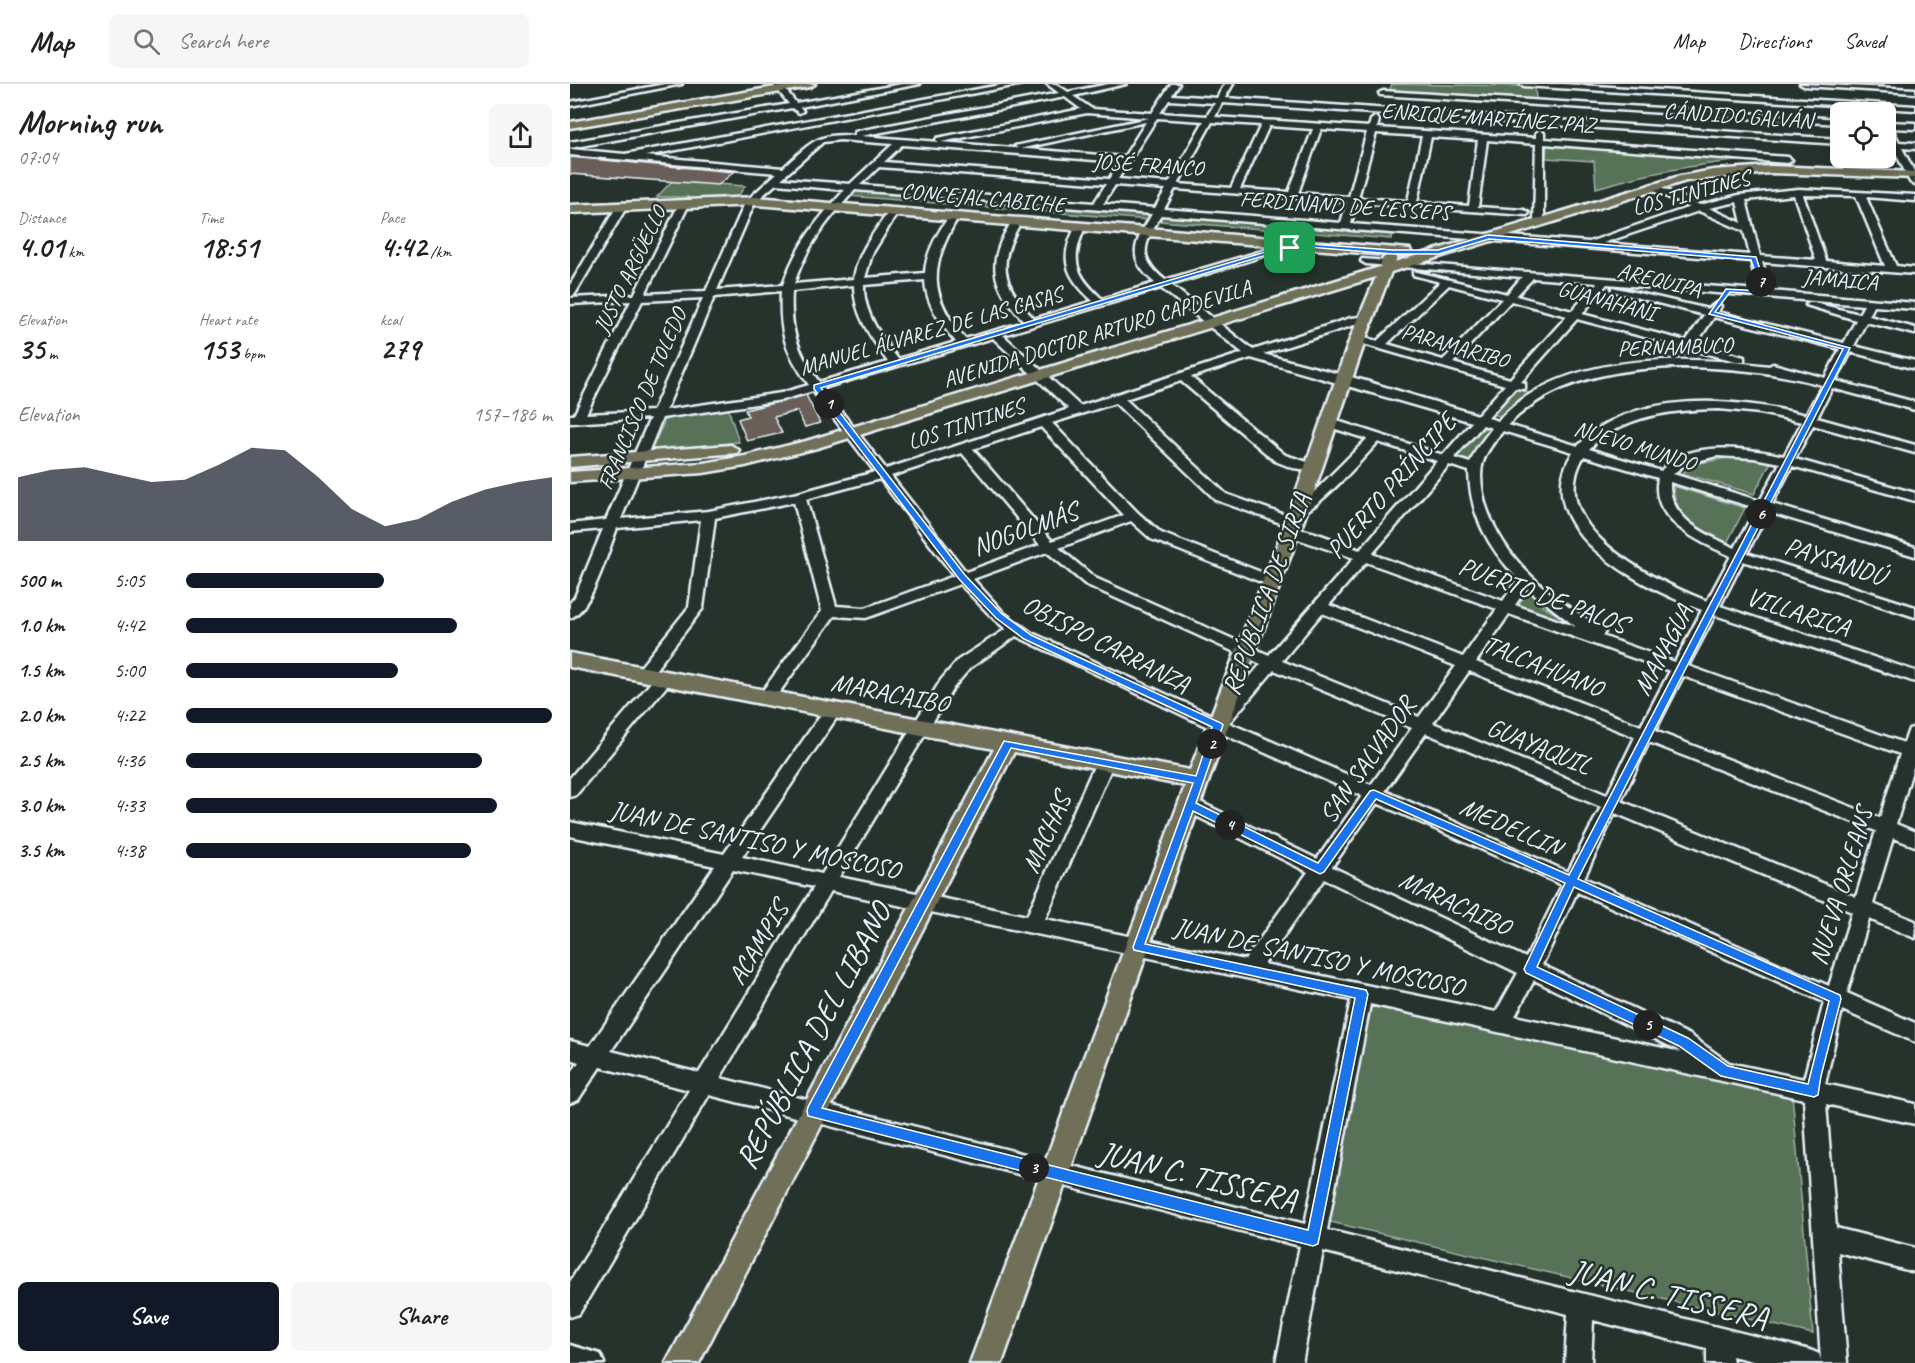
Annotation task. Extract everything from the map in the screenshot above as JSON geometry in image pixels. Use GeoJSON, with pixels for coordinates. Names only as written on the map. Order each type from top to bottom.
{"type":"FeatureCollection","features":[{"type":"Feature","properties":{"kind":"main road"},"geometry":{"type":"LineString","coordinates":[[570,123],[781,86],[810,84]]}},
{"type":"Feature","properties":{"kind":"main road","name":"AVENIDA DOCTOR ARTURO CAPDEVILA"},"geometry":{"type":"LineString","coordinates":[[570,462],[636,466],[727,465],[1203,318],[1392,262],[1439,252],[1524,213],[1692,167],[1742,161],[1788,160],[1913,173]]}},
{"type":"Feature","properties":{"kind":"main road","name":"AVENIDA DOCTOR ARTURO CAPDEVILA"},"geometry":{"type":"LineString","coordinates":[[1203,318],[1366,261],[1392,262],[1454,234],[1539,222],[1698,175],[1762,168],[1913,173]]}},
{"type":"Feature","properties":{"kind":"main road","name":"CONCEJAL CABICHE"},"geometry":{"type":"LineString","coordinates":[[570,208],[751,201],[1296,244],[1392,262]]}},
{"type":"Feature","properties":{"kind":"main road","name":"REPÚBLICA DE SIRIA"},"geometry":{"type":"LineString","coordinates":[[986,1363],[1245,650],[1294,522],[1357,339],[1392,262]]}},
{"type":"Feature","properties":{"kind":"main road","name":"AVENIDA DOCTOR ARTURO CAPDEVILA"},"geometry":{"type":"LineString","coordinates":[[570,477],[636,466]]}},
{"type":"Feature","properties":{"kind":"main road","name":"MARACAIBO"},"geometry":{"type":"LineString","coordinates":[[570,660],[1199,780]]}},
{"type":"Feature","properties":{"kind":"main road","name":"REPÚBLICA DEL LIBANO"},"geometry":{"type":"LineString","coordinates":[[682,1363],[1008,743]]}},
{"type":"Feature","properties":{"kind":"street"},"geometry":{"type":"LineString","coordinates":[[624,84],[630,93]]}},
{"type":"Feature","properties":{"kind":"street"},"geometry":{"type":"LineString","coordinates":[[570,104],[678,84]]}},
{"type":"Feature","properties":{"kind":"street"},"geometry":{"type":"LineString","coordinates":[[570,145],[916,84]]}},
{"type":"Feature","properties":{"kind":"street"},"geometry":{"type":"LineString","coordinates":[[625,157],[1020,84]]}},
{"type":"Feature","properties":{"kind":"street"},"geometry":{"type":"LineString","coordinates":[[1051,84],[1087,110]]}},
{"type":"Feature","properties":{"kind":"street"},"geometry":{"type":"LineString","coordinates":[[751,201],[820,140],[1122,84]]}},
{"type":"Feature","properties":{"kind":"street"},"geometry":{"type":"LineString","coordinates":[[1095,207],[1175,84]]}},
{"type":"Feature","properties":{"kind":"street"},"geometry":{"type":"LineString","coordinates":[[1229,84],[1146,232],[1139,255],[1144,267],[1163,284],[1250,353]]}},
{"type":"Feature","properties":{"kind":"street"},"geometry":{"type":"LineString","coordinates":[[1524,84],[1716,105],[1830,121]]}},
{"type":"Feature","properties":{"kind":"street"},"geometry":{"type":"LineString","coordinates":[[1710,84],[1728,154]]}},
{"type":"Feature","properties":{"kind":"street"},"geometry":{"type":"LineString","coordinates":[[1804,84],[1915,89]]}},
{"type":"Feature","properties":{"kind":"street"},"geometry":{"type":"LineString","coordinates":[[1910,84],[1915,89]]}},
{"type":"Feature","properties":{"kind":"street"},"geometry":{"type":"LineString","coordinates":[[1539,222],[1549,206],[1539,141],[1541,85]]}},
{"type":"Feature","properties":{"kind":"street"},"geometry":{"type":"LineString","coordinates":[[781,86],[808,122],[822,136],[820,140]]}},
{"type":"Feature","properties":{"kind":"street"},"geometry":{"type":"LineString","coordinates":[[1871,87],[1875,102]]}},
{"type":"Feature","properties":{"kind":"street"},"geometry":{"type":"LineString","coordinates":[[1345,226],[1384,88],[1541,103],[1830,108]]}},
{"type":"Feature","properties":{"kind":"street"},"geometry":{"type":"LineString","coordinates":[[1584,96],[1830,111]]}},
{"type":"Feature","properties":{"kind":"street","name":"CÁNDIDO GALVÁN"},"geometry":{"type":"LineString","coordinates":[[1166,97],[1830,140]]}},
{"type":"Feature","properties":{"kind":"street"},"geometry":{"type":"LineString","coordinates":[[1896,108],[1915,108]]}},
{"type":"Feature","properties":{"kind":"street"},"geometry":{"type":"LineString","coordinates":[[918,144],[1087,110]]}},
{"type":"Feature","properties":{"kind":"street","name":"ENRIQUE MARTÍNEZ PAZ"},"geometry":{"type":"LineString","coordinates":[[1087,110],[1153,117],[1318,126],[1788,160]]}},
{"type":"Feature","properties":{"kind":"street"},"geometry":{"type":"LineString","coordinates":[[1896,116],[1915,117]]}},
{"type":"Feature","properties":{"kind":"street"},"geometry":{"type":"LineString","coordinates":[[1004,151],[1153,117]]}},
{"type":"Feature","properties":{"kind":"street"},"geometry":{"type":"LineString","coordinates":[[1234,192],[1266,123]]}},
{"type":"Feature","properties":{"kind":"street"},"geometry":{"type":"LineString","coordinates":[[1896,125],[1915,126]]}},
{"type":"Feature","properties":{"kind":"street"},"geometry":{"type":"LineString","coordinates":[[1292,196],[1318,126]]}},
{"type":"Feature","properties":{"kind":"street"},"geometry":{"type":"LineString","coordinates":[[1412,204],[1427,134]]}},
{"type":"Feature","properties":{"kind":"street"},"geometry":{"type":"LineString","coordinates":[[840,137],[1125,160]]}},
{"type":"Feature","properties":{"kind":"street"},"geometry":{"type":"LineString","coordinates":[[1473,209],[1483,138]]}},
{"type":"Feature","properties":{"kind":"street","name":"OBISPO CARRANZA"},"geometry":{"type":"LineString","coordinates":[[899,143],[835,207],[801,248],[786,288],[785,305],[789,339],[794,354],[816,387],[962,577],[995,612],[1016,629],[1059,653],[1218,725]]}},
{"type":"Feature","properties":{"kind":"street"},"geometry":{"type":"LineString","coordinates":[[1896,145],[1915,146]]}},
{"type":"Feature","properties":{"kind":"street"},"geometry":{"type":"LineString","coordinates":[[1896,151],[1913,173]]}},
{"type":"Feature","properties":{"kind":"street"},"geometry":{"type":"LineString","coordinates":[[570,152],[783,171]]}},
{"type":"Feature","properties":{"kind":"street","name":"JOSÉ FRANCO"},"geometry":{"type":"LineString","coordinates":[[877,164],[1524,213]]}},
{"type":"Feature","properties":{"kind":"street","name":"FERDINAND DE LESSEPS"},"geometry":{"type":"LineString","coordinates":[[772,181],[1454,234]]}},
{"type":"Feature","properties":{"kind":"street"},"geometry":{"type":"LineString","coordinates":[[1652,187],[1748,229]]}},
{"type":"Feature","properties":{"kind":"street"},"geometry":{"type":"LineString","coordinates":[[1798,192],[1822,264]]}},
{"type":"Feature","properties":{"kind":"street","name":"LOS TINTINES"},"geometry":{"type":"LineString","coordinates":[[1587,245],[1697,208],[1741,198],[1798,192],[1915,198]]}},
{"type":"Feature","properties":{"kind":"street"},"geometry":{"type":"LineString","coordinates":[[1860,194],[1892,269]]}},
{"type":"Feature","properties":{"kind":"street"},"geometry":{"type":"LineString","coordinates":[[1741,198],[1754,258],[1766,293],[1915,331]]}},
{"type":"Feature","properties":{"kind":"street","name":"FRANCISCO DE TOLEDO"},"geometry":{"type":"LineString","coordinates":[[570,614],[582,598],[610,526],[751,201]]}},
{"type":"Feature","properties":{"kind":"street","name":"JUSTO ARGÜELLO"},"geometry":{"type":"LineString","coordinates":[[574,419],[684,204]]}},
{"type":"Feature","properties":{"kind":"street"},"geometry":{"type":"LineString","coordinates":[[570,294],[622,206]]}},
{"type":"Feature","properties":{"kind":"street"},"geometry":{"type":"LineString","coordinates":[[893,212],[868,248],[858,282],[866,322],[896,364]]}},
{"type":"Feature","properties":{"kind":"street"},"geometry":{"type":"LineString","coordinates":[[954,217],[935,247],[930,276],[932,296],[937,309],[944,322],[963,344]]}},
{"type":"Feature","properties":{"kind":"street"},"geometry":{"type":"LineString","coordinates":[[1016,222],[1002,246],[999,272],[1008,297],[1032,323]]}},
{"type":"Feature","properties":{"kind":"street"},"geometry":{"type":"LineString","coordinates":[[1080,227],[1069,254],[1072,270],[1080,284],[1101,303]]}},
{"type":"Feature","properties":{"kind":"street"},"geometry":{"type":"LineString","coordinates":[[1489,228],[1587,245],[1915,271]]}},
{"type":"Feature","properties":{"kind":"street","name":"REPÚBLICA DE SIRIA"},"geometry":{"type":"LineString","coordinates":[[1392,262],[1396,230]]}},
{"type":"Feature","properties":{"kind":"street","name":"MANUEL ÁLVAREZ DE LAS CASAS"},"geometry":{"type":"LineString","coordinates":[[574,419],[658,414],[731,406],[816,387],[1296,244]]}},
{"type":"Feature","properties":{"kind":"street"},"geometry":{"type":"LineString","coordinates":[[1392,262],[1532,274]]}},
{"type":"Feature","properties":{"kind":"street","name":"GUANAHANI"},"geometry":{"type":"LineString","coordinates":[[1392,262],[1447,281],[1915,406]]}},
{"type":"Feature","properties":{"kind":"street"},"geometry":{"type":"LineString","coordinates":[[1446,364],[1532,274]]}},
{"type":"Feature","properties":{"kind":"street","name":"AREQUIPA"},"geometry":{"type":"LineString","coordinates":[[1532,274],[1602,283],[1915,365]]}},
{"type":"Feature","properties":{"kind":"street"},"geometry":{"type":"LineString","coordinates":[[570,301],[710,294],[930,276]]}},
{"type":"Feature","properties":{"kind":"street"},"geometry":{"type":"LineString","coordinates":[[1380,345],[1447,281]]}},
{"type":"Feature","properties":{"kind":"street","name":"JAMAICA"},"geometry":{"type":"LineString","coordinates":[[1602,283],[1728,290],[1915,306]]}},
{"type":"Feature","properties":{"kind":"street","name":"PUERTO PRÍNCIPE"},"geometry":{"type":"LineString","coordinates":[[1218,725],[1365,557],[1480,420],[1602,283]]}},
{"type":"Feature","properties":{"kind":"street"},"geometry":{"type":"LineString","coordinates":[[1683,363],[1681,358],[1689,345],[1728,290]]}},
{"type":"Feature","properties":{"kind":"street","name":"MANAGUA"},"geometry":{"type":"LineString","coordinates":[[1501,1022],[1530,969],[1610,803],[1871,302]]}},
{"type":"Feature","properties":{"kind":"street","name":"LOS TINTINES"},"geometry":{"type":"LineString","coordinates":[[570,528],[709,515],[799,497],[884,474],[1180,375],[1366,318]]}},
{"type":"Feature","properties":{"kind":"street"},"geometry":{"type":"LineString","coordinates":[[995,334],[1077,410]]}},
{"type":"Feature","properties":{"kind":"street","name":"PARAMARIBO"},"geometry":{"type":"LineString","coordinates":[[1357,339],[1540,393]]}},
{"type":"Feature","properties":{"kind":"street","name":"NUEVO MUNDO"},"geometry":{"type":"LineString","coordinates":[[1250,353],[1915,552]]}},
{"type":"Feature","properties":{"kind":"street","name":"PERNAMBUCO"},"geometry":{"type":"LineString","coordinates":[[1475,469],[1479,456],[1500,426],[1526,402],[1563,383],[1608,369],[1683,363],[1784,371]]}},
{"type":"Feature","properties":{"kind":"street"},"geometry":{"type":"LineString","coordinates":[[1180,375],[1280,458],[1293,464],[1312,468]]}},
{"type":"Feature","properties":{"kind":"street","name":"PUERTO DE PALOS"},"geometry":{"type":"LineString","coordinates":[[1116,397],[1221,497],[1240,506],[1294,522],[1365,557],[1506,608],[1680,669],[1913,746]]}},
{"type":"Feature","properties":{"kind":"street","name":"VILLARICA"},"geometry":{"type":"LineString","coordinates":[[1915,449],[1810,421],[1750,408],[1696,406],[1670,408],[1614,424],[1598,434],[1580,451],[1570,471],[1569,490],[1574,510],[1586,532],[1609,555],[1638,576],[1673,594],[1712,609],[1915,677]]}},
{"type":"Feature","properties":{"kind":"street"},"geometry":{"type":"LineString","coordinates":[[1043,421],[1133,516],[1166,541],[1271,581]]}},
{"type":"Feature","properties":{"kind":"street"},"geometry":{"type":"LineString","coordinates":[[1327,422],[1475,469],[1478,501],[1485,521],[1495,542],[1526,579],[1568,614],[1640,655]]}},
{"type":"Feature","properties":{"kind":"street"},"geometry":{"type":"LineString","coordinates":[[1294,522],[1376,437]]}},
{"type":"Feature","properties":{"kind":"street","name":"GUAYAQUIL"},"geometry":{"type":"LineString","coordinates":[[964,447],[1049,545],[1069,566],[1090,581],[1272,663],[1915,930]]}},
{"type":"Feature","properties":{"kind":"street"},"geometry":{"type":"LineString","coordinates":[[1664,477],[1676,463],[1690,457],[1723,451],[1750,452],[1788,460],[1915,497]]}},
{"type":"Feature","properties":{"kind":"street","name":"PAYSANDÚ"},"geometry":{"type":"LineString","coordinates":[[1664,477],[1663,485],[1667,504],[1676,516],[1701,537],[1740,555],[1915,612]]}},
{"type":"Feature","properties":{"kind":"street"},"geometry":{"type":"LineString","coordinates":[[767,698],[830,611],[799,497]]}},
{"type":"Feature","properties":{"kind":"street"},"geometry":{"type":"LineString","coordinates":[[643,674],[696,608],[709,515]]}},
{"type":"Feature","properties":{"kind":"street","name":"NOGOLMÁS"},"geometry":{"type":"LineString","coordinates":[[830,611],[866,613],[1133,516]]}},
{"type":"Feature","properties":{"kind":"street","name":"SAN SALVADOR"},"geometry":{"type":"LineString","coordinates":[[1249,970],[1526,579]]}},
{"type":"Feature","properties":{"kind":"street","name":"TALCAHUANO"},"geometry":{"type":"LineString","coordinates":[[1320,607],[1915,839]]}},
{"type":"Feature","properties":{"kind":"street","name":"ACAMPIS"},"geometry":{"type":"LineString","coordinates":[[570,1305],[947,684],[964,664],[1016,629]]}},
{"type":"Feature","properties":{"kind":"street"},"geometry":{"type":"LineString","coordinates":[[570,790],[664,678]]}},
{"type":"Feature","properties":{"kind":"street"},"geometry":{"type":"LineString","coordinates":[[570,1093],[833,710]]}},
{"type":"Feature","properties":{"kind":"street","name":"MEDELLIN"},"geometry":{"type":"LineString","coordinates":[[1218,725],[1915,1033]]}},
{"type":"Feature","properties":{"kind":"street","name":"NUEVA ORLEANS"},"geometry":{"type":"LineString","coordinates":[[1834,1363],[1814,1091],[1815,1076],[1862,908],[1913,746]]}},
{"type":"Feature","properties":{"kind":"street","name":"MACHAS"},"geometry":{"type":"LineString","coordinates":[[1032,926],[1106,762]]}},
{"type":"Feature","properties":{"kind":"street","name":"MARACAIBO"},"geometry":{"type":"LineString","coordinates":[[1190,805],[1683,1042],[1725,1071]]}},
{"type":"Feature","properties":{"kind":"street","name":"JUAN DE SANTISO Y MOSCOSO"},"geometry":{"type":"LineString","coordinates":[[570,829],[1501,1022],[1915,1114]]}},
{"type":"Feature","properties":{"kind":"street"},"geometry":{"type":"LineString","coordinates":[[1289,1363],[1362,994]]}},
{"type":"Feature","properties":{"kind":"street","name":"JUAN C. TISSERA"},"geometry":{"type":"LineString","coordinates":[[570,1050],[1581,1306],[1719,1352],[1810,1363]]}},
{"type":"Feature","properties":{"kind":"street"},"geometry":{"type":"LineString","coordinates":[[1825,1237],[1915,1260]]}},
{"type":"Feature","properties":{"kind":"street"},"geometry":{"type":"LineString","coordinates":[[1578,1363],[1581,1306]]}},
{"type":"Feature","properties":{"kind":"street"},"geometry":{"type":"LineString","coordinates":[[570,1357],[591,1363]]}},
{"type":"Feature","properties":{"kind":"green space"},"geometry":{"type":"Polygon","coordinates":[[[1392,84],[1531,86],[1535,87],[1536,99],[1392,91],[1390,89],[1392,84]]]}},
{"type":"Feature","properties":{"kind":"green space"},"geometry":{"type":"Polygon","coordinates":[[[1547,143],[1774,159],[1684,168],[1640,176],[1596,188],[1594,161],[1546,158],[1547,143]]]}},
{"type":"Feature","properties":{"kind":"green space"},"geometry":{"type":"Polygon","coordinates":[[[672,181],[745,186],[737,198],[686,200],[688,197],[657,197],[672,181]]]}},
{"type":"Feature","properties":{"kind":"green space"},"geometry":{"type":"Polygon","coordinates":[[[855,189],[1152,212],[1149,220],[847,196],[855,189]]]}},
{"type":"Feature","properties":{"kind":"green space"},"geometry":{"type":"Polygon","coordinates":[[[1162,213],[1392,230],[1391,239],[1159,221],[1162,213]]]}},
{"type":"Feature","properties":{"kind":"green space"},"geometry":{"type":"Polygon","coordinates":[[[1514,387],[1531,394],[1499,416],[1490,413],[1514,387]]]}},
{"type":"Feature","properties":{"kind":"green space"},"geometry":{"type":"Polygon","coordinates":[[[728,408],[739,442],[653,451],[668,417],[728,408]]]}},
{"type":"Feature","properties":{"kind":"green space"},"geometry":{"type":"Polygon","coordinates":[[[1488,427],[1489,432],[1471,461],[1454,457],[1482,429],[1488,427]]]}},
{"type":"Feature","properties":{"kind":"green space"},"geometry":{"type":"Polygon","coordinates":[[[1732,457],[1771,462],[1754,494],[1682,473],[1700,463],[1732,457]]]}},
{"type":"Feature","properties":{"kind":"green space"},"geometry":{"type":"Polygon","coordinates":[[[1673,486],[1745,508],[1727,543],[1699,529],[1684,515],[1678,507],[1673,486]]]}},
{"type":"Feature","properties":{"kind":"green space"},"geometry":{"type":"Polygon","coordinates":[[[1528,590],[1543,606],[1583,631],[1516,607],[1528,590]]]}},
{"type":"Feature","properties":{"kind":"green space"},"geometry":{"type":"Polygon","coordinates":[[[1365,1005],[1792,1094],[1813,1334],[1326,1221],[1365,1005]]]}},
{"type":"Feature","properties":{"kind":"building"},"geometry":{"type":"Polygon","coordinates":[[[570,157],[734,172],[718,185],[570,174],[570,157]]]}},
{"type":"Feature","properties":{"kind":"building"},"geometry":{"type":"Polygon","coordinates":[[[806,395],[820,423],[805,427],[797,411],[774,417],[782,433],[747,441],[738,419],[748,416],[745,410],[806,395]]]}},
{"type":"Feature","properties":{"kind":"route"},"geometry":{"type":"LineString","coordinates":[[1290,248],[816,387],[962,577],[999,616],[1027,637],[1059,653],[1218,725],[1199,780],[1138,947],[1362,994],[1313,1239],[813,1111],[1008,743],[1199,780],[1190,805],[1320,869],[1374,794],[1571,881],[1835,999],[1815,1076],[1814,1091],[1725,1071],[1683,1042],[1530,969],[1571,881],[1610,803],[1847,348],[1711,312],[1728,290],[1766,293],[1762,289],[1754,258],[1488,237],[1439,252],[1392,252],[1296,244],[1290,248]]}}]}
